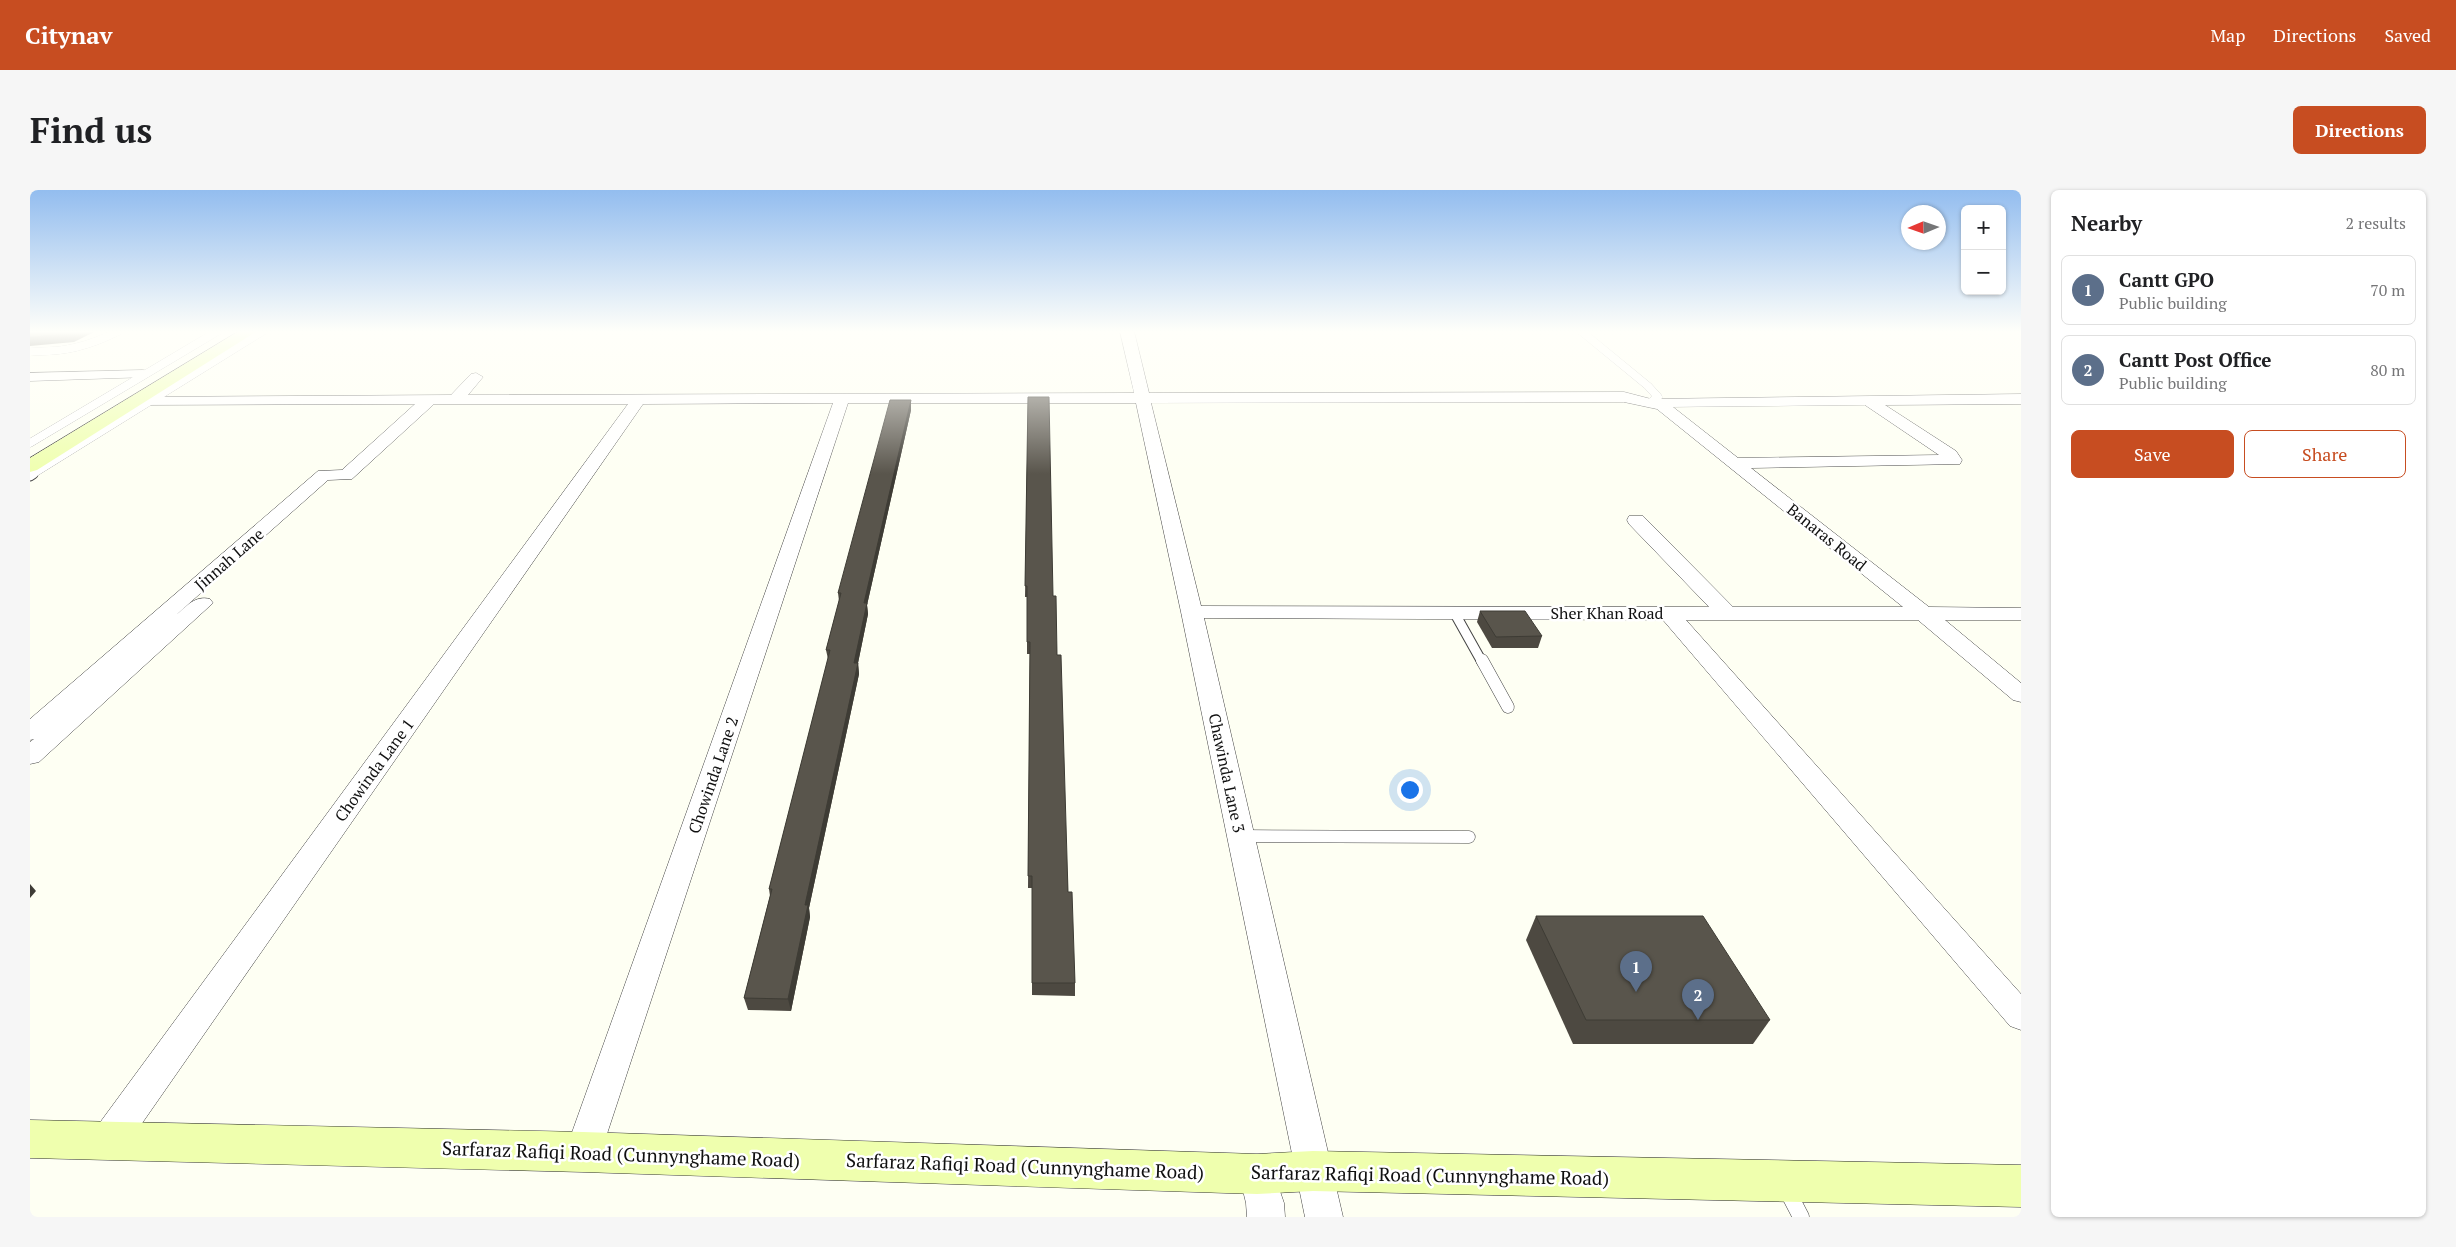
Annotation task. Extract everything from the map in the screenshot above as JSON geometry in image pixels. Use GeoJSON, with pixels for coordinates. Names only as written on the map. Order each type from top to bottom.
{"type":"FeatureCollection","features":[{"type":"Feature","properties":{"kind":"street"},"geometry":{"type":"LineString","coordinates":[[30,452],[151,379]]}},
{"type":"Feature","properties":{"kind":"street"},"geometry":{"type":"LineString","coordinates":[[30,466],[145,400],[177,379]]}},
{"type":"Feature","properties":{"kind":"street"},"geometry":{"type":"LineString","coordinates":[[456,398],[474,379]]}},
{"type":"Feature","properties":{"kind":"street","name":"Chawinda Lane 3"},"geometry":{"type":"LineString","coordinates":[[1138,379],[1192,612],[1324,1217]]}},
{"type":"Feature","properties":{"kind":"street","name":"Banaras Road"},"geometry":{"type":"LineString","coordinates":[[145,400],[1624,397],[1662,406],[1924,614],[2021,695]]}},
{"type":"Feature","properties":{"kind":"street"},"geometry":{"type":"LineString","coordinates":[[30,756],[142,658],[430,398]]}},
{"type":"Feature","properties":{"kind":"street","name":"Chowinda Lane 1"},"geometry":{"type":"LineString","coordinates":[[109,1140],[638,399]]}},
{"type":"Feature","properties":{"kind":"street","name":"Chowinda Lane 2"},"geometry":{"type":"LineString","coordinates":[[583,1152],[842,399]]}},
{"type":"Feature","properties":{"kind":"street"},"geometry":{"type":"LineString","coordinates":[[1650,403],[2021,399]]}},
{"type":"Feature","properties":{"kind":"street"},"geometry":{"type":"LineString","coordinates":[[1734,463],[1954,460],[1950,455],[1867,400]]}},
{"type":"Feature","properties":{"kind":"street","name":"Jinnah Lane"},"geometry":{"type":"LineString","coordinates":[[30,732],[324,475],[346,475]]}},
{"type":"Feature","properties":{"kind":"street"},"geometry":{"type":"LineString","coordinates":[[1636,520],[1726,612]]}},
{"type":"Feature","properties":{"kind":"street"},"geometry":{"type":"LineString","coordinates":[[219,568],[242,567]]}},
{"type":"Feature","properties":{"kind":"street","name":"Sher Khan Road"},"geometry":{"type":"LineString","coordinates":[[1192,612],[2021,614]]}},
{"type":"Feature","properties":{"kind":"street"},"geometry":{"type":"LineString","coordinates":[[1669,613],[2021,1016]]}},
{"type":"Feature","properties":{"kind":"street"},"geometry":{"type":"LineString","coordinates":[[114,658],[142,658]]}},
{"type":"Feature","properties":{"kind":"street","name":"Sarfaraz Rafiqi Road (Cunnynghame Road)"},"geometry":{"type":"LineString","coordinates":[[30,1139],[583,1152],[1257,1174],[1313,1171],[2021,1186]]}},
{"type":"Feature","properties":{"kind":"street"},"geometry":{"type":"LineString","coordinates":[[1257,1174],[1266,1217]]}},
{"type":"Feature","properties":{"kind":"lane"},"geometry":{"type":"LineString","coordinates":[[30,443],[135,379]]}},
{"type":"Feature","properties":{"kind":"lane"},"geometry":{"type":"LineString","coordinates":[[30,476],[145,400],[181,379]]}},
{"type":"Feature","properties":{"kind":"lane"},"geometry":{"type":"LineString","coordinates":[[1639,379],[1658,397],[1650,403]]}},
{"type":"Feature","properties":{"kind":"lane"},"geometry":{"type":"LineString","coordinates":[[1454,612],[1508,707]]}},
{"type":"Feature","properties":{"kind":"lane"},"geometry":{"type":"LineString","coordinates":[[1240,836],[1469,837]]}},
{"type":"Feature","properties":{"kind":"lane"},"geometry":{"type":"LineString","coordinates":[[1782,1180],[1801,1217]]}},
{"type":"Feature","properties":{"kind":"building"},"geometry":{"type":"Polygon","coordinates":[[[1028,397],[1049,397],[1053,596],[1056,596],[1057,655],[1061,655],[1068,892],[1072,892],[1075,983],[1032,983],[1032,876],[1028,876],[1030,642],[1027,642],[1027,586],[1025,586],[1028,397]]]}},
{"type":"Feature","properties":{"kind":"building"},"geometry":{"type":"Polygon","coordinates":[[[890,400],[911,400],[864,603],[867,603],[854,663],[858,663],[805,905],[808,905],[788,999],[744,998],[772,889],[769,889],[830,650],[826,650],[841,593],[838,593],[890,400]]]}},
{"type":"Feature","properties":{"kind":"building"},"geometry":{"type":"Polygon","coordinates":[[[1480,611],[1525,611],[1542,636],[1496,637],[1480,611]]]}},
{"type":"Feature","properties":{"kind":"building"},"geometry":{"type":"Polygon","coordinates":[[[1536,916],[1703,916],[1770,1020],[1586,1020],[1536,916]]]}},
{"type":"Feature","properties":{"kind":"place","name":"Cantt GPO"},"geometry":{"type":"Point","coordinates":[1636,992]}},
{"type":"Feature","properties":{"kind":"place","name":"Cantt Post Office"},"geometry":{"type":"Point","coordinates":[1698,1020]}}]}
